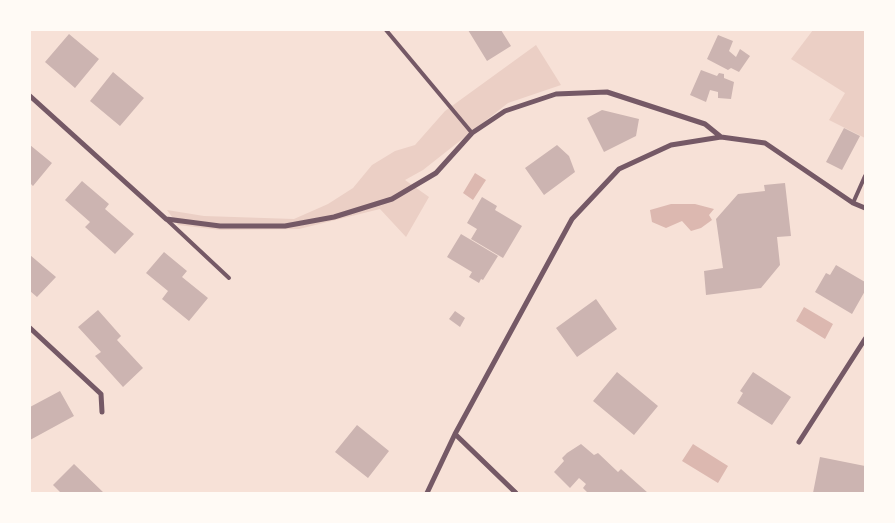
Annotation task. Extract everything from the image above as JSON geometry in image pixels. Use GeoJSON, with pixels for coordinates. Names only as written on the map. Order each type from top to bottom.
{"type":"FeatureCollection","features":[{"type":"Feature","properties":{"kind":"street"},"geometry":{"type":"LineString","coordinates":[[30,96],[166,219],[220,226],[285,226],[334,217],[392,200],[436,173],[472,134],[505,111],[556,94],[606,92],[705,124],[721,136]]}},
{"type":"Feature","properties":{"kind":"street"},"geometry":{"type":"LineString","coordinates":[[427,493],[455,434],[572,219],[619,168],[671,145],[721,136],[764,144],[853,203],[865,208]]}},
{"type":"Feature","properties":{"kind":"street"},"geometry":{"type":"LineString","coordinates":[[30,328],[101,394],[102,412]]}},
{"type":"Feature","properties":{"kind":"street"},"geometry":{"type":"LineString","coordinates":[[799,442],[865,339]]}},
{"type":"Feature","properties":{"kind":"street"},"geometry":{"type":"LineString","coordinates":[[455,434],[516,493]]}},
{"type":"Feature","properties":{"kind":"lane"},"geometry":{"type":"LineString","coordinates":[[386,30],[472,134]]}},
{"type":"Feature","properties":{"kind":"lane"},"geometry":{"type":"LineString","coordinates":[[853,203],[865,176]]}},
{"type":"Feature","properties":{"kind":"lane"},"geometry":{"type":"LineString","coordinates":[[166,219],[229,278]]}},
{"type":"Feature","properties":{"kind":"shaded area"},"geometry":{"type":"Polygon","coordinates":[[[813,30],[865,30],[865,138],[829,120],[845,93],[791,59],[813,30]]]}},
{"type":"Feature","properties":{"kind":"shaded area"},"geometry":{"type":"Polygon","coordinates":[[[536,45],[561,85],[508,103],[423,170],[405,180],[429,197],[406,237],[380,209],[299,229],[221,230],[178,225],[167,210],[204,216],[294,219],[328,204],[353,188],[372,165],[395,151],[415,145],[445,111],[536,45]]]}},
{"type":"Feature","properties":{"kind":"shaded area"},"geometry":{"type":"Polygon","coordinates":[[[475,173],[486,180],[473,200],[463,193],[475,173]]]}},
{"type":"Feature","properties":{"kind":"shaded area"},"geometry":{"type":"Polygon","coordinates":[[[671,204],[695,204],[714,209],[709,215],[712,220],[701,228],[691,231],[682,221],[666,228],[652,222],[650,210],[671,204]]]}},
{"type":"Feature","properties":{"kind":"shaded area"},"geometry":{"type":"Polygon","coordinates":[[[804,307],[833,324],[825,339],[796,321],[804,307]]]}},
{"type":"Feature","properties":{"kind":"shaded area"},"geometry":{"type":"Polygon","coordinates":[[[693,444],[728,466],[718,483],[682,461],[693,444]]]}},
{"type":"Feature","properties":{"kind":"building"},"geometry":{"type":"Polygon","coordinates":[[[468,30],[501,30],[511,46],[487,61],[468,30]]]}},
{"type":"Feature","properties":{"kind":"building"},"geometry":{"type":"Polygon","coordinates":[[[69,34],[99,59],[75,88],[45,62],[69,34]]]}},
{"type":"Feature","properties":{"kind":"building"},"geometry":{"type":"Polygon","coordinates":[[[718,35],[733,41],[729,51],[736,57],[740,49],[750,56],[739,72],[731,68],[728,70],[707,59],[718,35]]]}},
{"type":"Feature","properties":{"kind":"building"},"geometry":{"type":"Polygon","coordinates":[[[701,70],[717,76],[719,73],[724,74],[724,78],[734,82],[731,99],[718,98],[718,92],[710,90],[706,102],[690,95],[701,70]]]}},
{"type":"Feature","properties":{"kind":"building"},"geometry":{"type":"Polygon","coordinates":[[[113,72],[144,98],[120,126],[90,101],[113,72]]]}},
{"type":"Feature","properties":{"kind":"building"},"geometry":{"type":"Polygon","coordinates":[[[602,110],[639,119],[636,136],[604,152],[587,118],[602,110]]]}},
{"type":"Feature","properties":{"kind":"building"},"geometry":{"type":"Polygon","coordinates":[[[844,128],[860,136],[842,170],[826,162],[844,128]]]}},
{"type":"Feature","properties":{"kind":"building"},"geometry":{"type":"Polygon","coordinates":[[[30,145],[52,163],[33,186],[30,183],[30,145]]]}},
{"type":"Feature","properties":{"kind":"building"},"geometry":{"type":"Polygon","coordinates":[[[557,145],[569,156],[575,172],[544,195],[525,168],[557,145]]]}},
{"type":"Feature","properties":{"kind":"building"},"geometry":{"type":"Polygon","coordinates":[[[82,181],[109,204],[105,209],[134,234],[115,254],[85,227],[90,222],[65,200],[82,181]]]}},
{"type":"Feature","properties":{"kind":"building"},"geometry":{"type":"Polygon","coordinates":[[[785,183],[791,236],[777,237],[780,265],[761,288],[706,295],[704,271],[723,268],[716,219],[738,194],[765,191],[764,185],[785,183]]]}},
{"type":"Feature","properties":{"kind":"building"},"geometry":{"type":"Polygon","coordinates":[[[482,197],[497,206],[495,210],[522,226],[503,258],[471,239],[477,229],[467,223],[482,197]]]}},
{"type":"Feature","properties":{"kind":"building"},"geometry":{"type":"Polygon","coordinates":[[[461,234],[498,256],[483,280],[481,279],[479,283],[469,277],[472,272],[447,257],[461,234]]]}},
{"type":"Feature","properties":{"kind":"building"},"geometry":{"type":"Polygon","coordinates":[[[164,252],[187,271],[182,277],[208,298],[189,321],[162,299],[168,291],[146,273],[164,252]]]}},
{"type":"Feature","properties":{"kind":"building"},"geometry":{"type":"Polygon","coordinates":[[[30,255],[56,277],[37,297],[30,291],[30,255]]]}},
{"type":"Feature","properties":{"kind":"building"},"geometry":{"type":"Polygon","coordinates":[[[836,265],[865,282],[865,291],[852,314],[815,292],[826,273],[830,275],[836,265]]]}},
{"type":"Feature","properties":{"kind":"building"},"geometry":{"type":"Polygon","coordinates":[[[596,299],[617,329],[577,357],[556,328],[596,299]]]}},
{"type":"Feature","properties":{"kind":"building"},"geometry":{"type":"Polygon","coordinates":[[[98,310],[121,336],[117,340],[143,368],[123,387],[95,356],[101,352],[78,327],[98,310]]]}},
{"type":"Feature","properties":{"kind":"building"},"geometry":{"type":"Polygon","coordinates":[[[455,311],[465,318],[460,327],[449,319],[455,311]]]}},
{"type":"Feature","properties":{"kind":"building"},"geometry":{"type":"Polygon","coordinates":[[[617,372],[658,406],[634,435],[593,401],[617,372]]]}},
{"type":"Feature","properties":{"kind":"building"},"geometry":{"type":"Polygon","coordinates":[[[753,372],[791,397],[772,425],[737,403],[743,393],[740,391],[753,372]]]}},
{"type":"Feature","properties":{"kind":"building"},"geometry":{"type":"Polygon","coordinates":[[[60,391],[74,416],[30,440],[30,407],[60,391]]]}},
{"type":"Feature","properties":{"kind":"building"},"geometry":{"type":"Polygon","coordinates":[[[357,425],[389,451],[368,478],[335,452],[357,425]]]}},
{"type":"Feature","properties":{"kind":"building"},"geometry":{"type":"Polygon","coordinates":[[[581,444],[594,455],[598,453],[618,472],[621,469],[648,493],[588,493],[583,488],[586,484],[579,478],[570,488],[554,472],[564,461],[562,458],[581,444]]]}},
{"type":"Feature","properties":{"kind":"building"},"geometry":{"type":"Polygon","coordinates":[[[820,457],[865,466],[865,493],[813,493],[820,457]]]}},
{"type":"Feature","properties":{"kind":"building"},"geometry":{"type":"Polygon","coordinates":[[[74,464],[104,493],[61,493],[53,485],[74,464]]]}}]}
